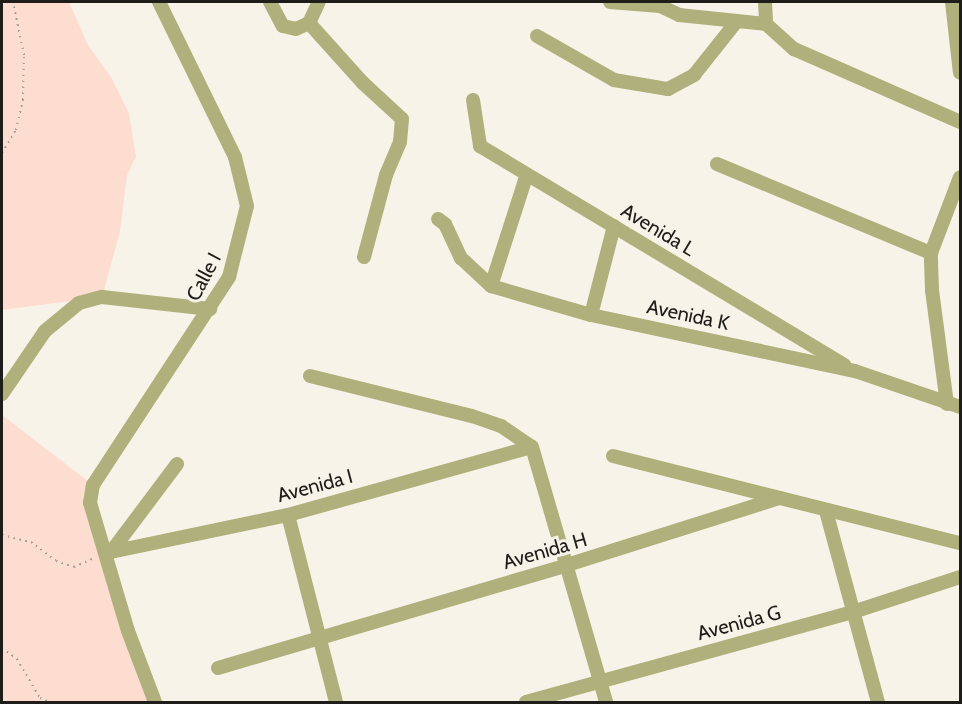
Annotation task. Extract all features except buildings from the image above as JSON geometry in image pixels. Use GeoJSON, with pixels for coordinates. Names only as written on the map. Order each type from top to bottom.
{"type":"FeatureCollection","features":[{"type":"Feature","properties":{"kind":"street","name":"Calle I"},"geometry":{"type":"LineString","coordinates":[[155,702],[128,631],[108,552],[93,524],[90,503],[93,485],[210,309],[237,257],[247,206],[235,157],[159,2]]}},
{"type":"Feature","properties":{"kind":"street"},"geometry":{"type":"LineString","coordinates":[[270,2],[283,26],[296,29],[309,23],[319,2]]}},
{"type":"Feature","properties":{"kind":"street"},"geometry":{"type":"LineString","coordinates":[[610,2],[660,4],[679,15],[766,24],[794,49],[960,122]]}},
{"type":"Feature","properties":{"kind":"street"},"geometry":{"type":"LineString","coordinates":[[765,2],[766,24]]}},
{"type":"Feature","properties":{"kind":"street"},"geometry":{"type":"LineString","coordinates":[[952,2],[960,73]]}},
{"type":"Feature","properties":{"kind":"street"},"geometry":{"type":"LineString","coordinates":[[537,36],[614,81],[668,88],[694,75],[737,21]]}},
{"type":"Feature","properties":{"kind":"street"},"geometry":{"type":"LineString","coordinates":[[309,23],[363,83],[402,119],[400,142],[386,175],[364,257]]}},
{"type":"Feature","properties":{"kind":"street","name":"Avenida L"},"geometry":{"type":"LineString","coordinates":[[473,100],[480,146],[526,177],[614,226],[855,371]]}},
{"type":"Feature","properties":{"kind":"street"},"geometry":{"type":"LineString","coordinates":[[717,164],[931,253]]}},
{"type":"Feature","properties":{"kind":"street"},"geometry":{"type":"LineString","coordinates":[[491,286],[526,177]]}},
{"type":"Feature","properties":{"kind":"street"},"geometry":{"type":"LineString","coordinates":[[954,405],[932,290],[931,253],[960,177]]}},
{"type":"Feature","properties":{"kind":"street","name":"Avenida K"},"geometry":{"type":"LineString","coordinates":[[438,219],[445,224],[461,258],[491,286],[591,315],[855,371],[954,405]]}},
{"type":"Feature","properties":{"kind":"street"},"geometry":{"type":"LineString","coordinates":[[591,315],[614,226]]}},
{"type":"Feature","properties":{"kind":"street"},"geometry":{"type":"LineString","coordinates":[[2,394],[45,331],[79,303],[102,297],[210,309]]}},
{"type":"Feature","properties":{"kind":"street"},"geometry":{"type":"LineString","coordinates":[[310,376],[472,416],[501,426],[532,447],[606,702]]}},
{"type":"Feature","properties":{"kind":"street","name":"Avenida I"},"geometry":{"type":"LineString","coordinates":[[108,552],[288,514],[532,447]]}},
{"type":"Feature","properties":{"kind":"street"},"geometry":{"type":"LineString","coordinates":[[613,456],[960,543]]}},
{"type":"Feature","properties":{"kind":"street"},"geometry":{"type":"LineString","coordinates":[[108,552],[177,464]]}},
{"type":"Feature","properties":{"kind":"street","name":"Avenida H"},"geometry":{"type":"LineString","coordinates":[[218,668],[319,635],[567,565],[780,498]]}},
{"type":"Feature","properties":{"kind":"street"},"geometry":{"type":"LineString","coordinates":[[826,511],[878,702]]}},
{"type":"Feature","properties":{"kind":"street"},"geometry":{"type":"LineString","coordinates":[[288,514],[336,702]]}},
{"type":"Feature","properties":{"kind":"street","name":"Avenida G"},"geometry":{"type":"LineString","coordinates":[[526,702],[853,612],[960,577]]}},
{"type":"Feature","properties":{"kind":"path"},"geometry":{"type":"LineString","coordinates":[[2,153],[16,130],[23,100],[24,55],[13,2]]}},
{"type":"Feature","properties":{"kind":"path"},"geometry":{"type":"LineString","coordinates":[[2,535],[31,542],[56,561],[74,567],[108,552]]}},
{"type":"Feature","properties":{"kind":"path"},"geometry":{"type":"LineString","coordinates":[[2,648],[17,659],[40,698],[51,702]]}},
{"type":"Feature","properties":{"kind":"shaded area"},"geometry":{"type":"Polygon","coordinates":[[[2,2],[69,2],[88,45],[111,77],[129,113],[136,157],[127,175],[120,232],[102,297],[2,310],[2,2]]]}},
{"type":"Feature","properties":{"kind":"shaded area"},"geometry":{"type":"Polygon","coordinates":[[[2,415],[93,485],[90,503],[153,702],[2,702],[2,415]]]}}]}
